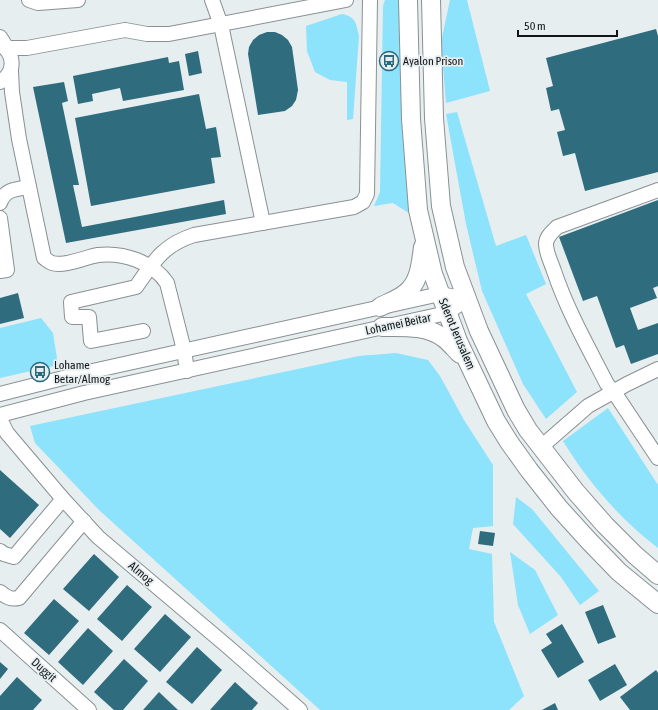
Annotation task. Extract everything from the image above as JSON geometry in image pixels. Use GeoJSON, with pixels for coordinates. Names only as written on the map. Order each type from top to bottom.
{"type":"FeatureCollection","features":[{"type":"Feature","properties":{"kind":"main road","name":"Sderot Jerusalem"},"geometry":{"type":"LineString","coordinates":[[408,0],[411,119],[418,210],[433,274],[458,341],[496,420],[509,442],[559,508],[619,572],[658,604]]}},
{"type":"Feature","properties":{"kind":"main road","name":"Sderot Jerusalem"},"geometry":{"type":"LineString","coordinates":[[431,0],[434,118],[441,206],[455,267],[479,331],[516,410],[528,430],[576,492],[605,525],[635,555],[658,574]]}},
{"type":"Feature","properties":{"kind":"main road"},"geometry":{"type":"LineString","coordinates":[[432,44],[441,0]]}},
{"type":"Feature","properties":{"kind":"main road"},"geometry":{"type":"LineString","coordinates":[[380,307],[401,296],[410,289],[420,268],[424,238]]}},
{"type":"Feature","properties":{"kind":"main road"},"geometry":{"type":"LineString","coordinates":[[382,327],[414,327],[434,332],[444,338],[463,356],[477,380]]}},
{"type":"Feature","properties":{"kind":"street"},"geometry":{"type":"LineString","coordinates":[[29,0],[38,3],[78,0]]}},
{"type":"Feature","properties":{"kind":"street"},"geometry":{"type":"LineString","coordinates":[[212,0],[221,25],[264,223]]}},
{"type":"Feature","properties":{"kind":"street"},"geometry":{"type":"LineString","coordinates":[[2,43],[27,48],[125,30],[147,34],[169,34],[346,0]]}},
{"type":"Feature","properties":{"kind":"street"},"geometry":{"type":"LineString","coordinates":[[144,331],[91,341],[89,317],[72,317],[71,302],[136,287],[160,254],[180,240],[194,236],[354,207],[363,202],[367,194],[370,0]]}},
{"type":"Feature","properties":{"kind":"street"},"geometry":{"type":"LineString","coordinates":[[2,43],[10,54],[12,61],[12,92],[19,139],[44,258],[53,263],[62,263],[99,255],[119,256],[150,266],[162,276],[167,283],[184,350],[187,371]]}},
{"type":"Feature","properties":{"kind":"street"},"geometry":{"type":"LineString","coordinates":[[0,82],[7,77],[11,71]]}},
{"type":"Feature","properties":{"kind":"street"},"geometry":{"type":"LineString","coordinates":[[0,90],[7,98],[16,114]]}},
{"type":"Feature","properties":{"kind":"street"},"geometry":{"type":"LineString","coordinates":[[0,203],[3,196],[11,190],[29,187]]}},
{"type":"Feature","properties":{"kind":"street"},"geometry":{"type":"LineString","coordinates":[[658,190],[557,227],[549,236],[546,243],[548,255],[572,317],[607,384],[614,392],[658,458]]}},
{"type":"Feature","properties":{"kind":"street"},"geometry":{"type":"LineString","coordinates":[[0,218],[7,270],[0,271]]}},
{"type":"Feature","properties":{"kind":"street","name":"Lohamei Beitar"},"geometry":{"type":"LineString","coordinates":[[0,394],[184,350],[440,294],[467,300]]}},
{"type":"Feature","properties":{"kind":"street","name":"Lohamei Beitar"},"geometry":{"type":"LineString","coordinates":[[0,415],[50,401],[447,313],[467,300]]}},
{"type":"Feature","properties":{"kind":"street"},"geometry":{"type":"LineString","coordinates":[[541,447],[588,406],[658,369]]}},
{"type":"Feature","properties":{"kind":"street","name":"Almog"},"geometry":{"type":"LineString","coordinates":[[0,419],[7,433],[63,499],[98,537],[300,710]]}},
{"type":"Feature","properties":{"kind":"street"},"geometry":{"type":"LineString","coordinates":[[0,551],[14,557],[63,499]]}},
{"type":"Feature","properties":{"kind":"street"},"geometry":{"type":"LineString","coordinates":[[0,592],[6,597],[12,599],[19,598],[84,521]]}},
{"type":"Feature","properties":{"kind":"street","name":"Duggit"},"geometry":{"type":"LineString","coordinates":[[0,630],[89,710]]}},
{"type":"Feature","properties":{"kind":"shaded area"},"geometry":{"type":"Polygon","coordinates":[[[385,0],[399,0],[409,196],[412,215],[393,203],[374,206],[380,192],[383,6],[385,0]]]}},
{"type":"Feature","properties":{"kind":"shaded area"},"geometry":{"type":"Polygon","coordinates":[[[450,0],[467,0],[490,91],[446,103],[441,42],[450,0]]]}},
{"type":"Feature","properties":{"kind":"shaded area"},"geometry":{"type":"Polygon","coordinates":[[[342,14],[347,15],[355,21],[359,36],[353,119],[347,120],[347,82],[330,80],[315,72],[307,51],[306,26],[342,14]]]}},
{"type":"Feature","properties":{"kind":"shaded area"},"geometry":{"type":"Polygon","coordinates":[[[457,112],[496,246],[526,235],[546,284],[526,294],[577,392],[546,419],[523,384],[482,291],[466,224],[446,114],[457,112]]]}},
{"type":"Feature","properties":{"kind":"shaded area"},"geometry":{"type":"Polygon","coordinates":[[[41,318],[53,333],[58,365],[0,378],[0,328],[41,318]]]}},
{"type":"Feature","properties":{"kind":"shaded area"},"geometry":{"type":"Polygon","coordinates":[[[396,353],[428,360],[440,376],[464,420],[493,465],[493,526],[473,528],[469,549],[492,554],[494,622],[524,696],[509,710],[320,710],[99,510],[35,443],[30,426],[359,356],[396,353]]]}},
{"type":"Feature","properties":{"kind":"shaded area"},"geometry":{"type":"Polygon","coordinates":[[[608,408],[658,485],[658,548],[631,525],[606,499],[583,471],[563,441],[608,408]]]}},
{"type":"Feature","properties":{"kind":"shaded area"},"geometry":{"type":"Polygon","coordinates":[[[516,497],[532,509],[599,591],[580,605],[561,577],[513,524],[516,497]]]}},
{"type":"Feature","properties":{"kind":"shaded area"},"geometry":{"type":"Polygon","coordinates":[[[510,552],[535,570],[558,615],[530,634],[518,605],[510,552]]]}},
{"type":"Feature","properties":{"kind":"building"},"geometry":{"type":"Polygon","coordinates":[[[656,29],[658,36],[658,172],[585,191],[575,153],[563,156],[557,132],[565,130],[559,109],[551,111],[546,88],[553,86],[546,58],[656,29]]]}},
{"type":"Feature","properties":{"kind":"building"},"geometry":{"type":"Polygon","coordinates":[[[267,32],[275,32],[282,35],[288,40],[292,47],[298,90],[296,100],[292,106],[285,111],[258,115],[248,54],[249,47],[253,40],[259,35],[267,32]]]}},
{"type":"Feature","properties":{"kind":"building"},"geometry":{"type":"Polygon","coordinates":[[[198,51],[202,73],[189,76],[185,54],[198,51]]]}},
{"type":"Feature","properties":{"kind":"building"},"geometry":{"type":"Polygon","coordinates":[[[168,57],[169,63],[179,61],[184,90],[123,101],[120,88],[92,94],[93,101],[78,104],[73,76],[168,57]]]}},
{"type":"Feature","properties":{"kind":"building"},"geometry":{"type":"Polygon","coordinates":[[[64,82],[68,101],[62,103],[79,185],[73,185],[82,227],[224,200],[226,214],[66,243],[33,87],[64,82]]]}},
{"type":"Feature","properties":{"kind":"building"},"geometry":{"type":"Polygon","coordinates":[[[199,94],[206,129],[216,127],[221,157],[211,158],[215,183],[91,206],[75,118],[199,94]]]}},
{"type":"Feature","properties":{"kind":"building"},"geometry":{"type":"Polygon","coordinates":[[[658,200],[658,286],[653,288],[657,298],[630,308],[638,330],[658,323],[658,354],[631,364],[624,345],[616,348],[597,296],[583,301],[559,237],[658,200]]]}},
{"type":"Feature","properties":{"kind":"building"},"geometry":{"type":"Polygon","coordinates":[[[18,293],[24,318],[0,324],[0,298],[18,293]]]}},
{"type":"Feature","properties":{"kind":"building"},"geometry":{"type":"Polygon","coordinates":[[[0,470],[39,505],[10,538],[0,529],[0,470]]]}},
{"type":"Feature","properties":{"kind":"building"},"geometry":{"type":"Polygon","coordinates":[[[480,531],[495,533],[493,546],[478,544],[480,531]]]}},
{"type":"Feature","properties":{"kind":"building"},"geometry":{"type":"Polygon","coordinates":[[[94,554],[119,577],[89,611],[63,589],[94,554]]]}},
{"type":"Feature","properties":{"kind":"building"},"geometry":{"type":"Polygon","coordinates":[[[127,585],[152,607],[122,641],[97,619],[127,585]]]}},
{"type":"Feature","properties":{"kind":"building"},"geometry":{"type":"Polygon","coordinates":[[[54,599],[79,621],[49,655],[24,633],[54,599]]]}},
{"type":"Feature","properties":{"kind":"building"},"geometry":{"type":"Polygon","coordinates":[[[603,605],[616,637],[598,644],[585,612],[603,605]]]}},
{"type":"Feature","properties":{"kind":"building"},"geometry":{"type":"Polygon","coordinates":[[[165,614],[191,637],[160,672],[134,649],[165,614]]]}},
{"type":"Feature","properties":{"kind":"building"},"geometry":{"type":"Polygon","coordinates":[[[562,624],[584,662],[558,678],[541,650],[552,643],[546,634],[562,624]]]}},
{"type":"Feature","properties":{"kind":"building"},"geometry":{"type":"Polygon","coordinates":[[[88,628],[113,651],[83,685],[58,662],[88,628]]]}},
{"type":"Feature","properties":{"kind":"building"},"geometry":{"type":"Polygon","coordinates":[[[197,647],[222,670],[192,704],[166,682],[197,647]]]}},
{"type":"Feature","properties":{"kind":"building"},"geometry":{"type":"Polygon","coordinates":[[[124,659],[148,681],[123,710],[114,710],[94,692],[124,659]]]}},
{"type":"Feature","properties":{"kind":"building"},"geometry":{"type":"Polygon","coordinates":[[[0,662],[8,669],[0,679],[0,662]]]}},
{"type":"Feature","properties":{"kind":"building"},"geometry":{"type":"Polygon","coordinates":[[[615,664],[627,685],[600,701],[588,680],[615,664]]]}},
{"type":"Feature","properties":{"kind":"building"},"geometry":{"type":"Polygon","coordinates":[[[656,670],[658,673],[658,710],[630,710],[620,697],[656,670]]]}},
{"type":"Feature","properties":{"kind":"building"},"geometry":{"type":"Polygon","coordinates":[[[17,677],[42,700],[33,710],[0,710],[0,696],[17,677]]]}},
{"type":"Feature","properties":{"kind":"building"},"geometry":{"type":"Polygon","coordinates":[[[235,682],[258,703],[252,710],[210,710],[235,682]]]}},
{"type":"Feature","properties":{"kind":"building"},"geometry":{"type":"Polygon","coordinates":[[[159,692],[178,710],[143,710],[159,692]]]}},
{"type":"Feature","properties":{"kind":"building"},"geometry":{"type":"Polygon","coordinates":[[[555,703],[558,710],[542,710],[555,703]]]}},
{"type":"Feature","properties":{"kind":"place","name":"Ayalon Prison"},"geometry":{"type":"Point","coordinates":[389,61]}},
{"type":"Feature","properties":{"kind":"place","name":"Lohame Betar/Almog"},"geometry":{"type":"Point","coordinates":[40,372]}}]}
